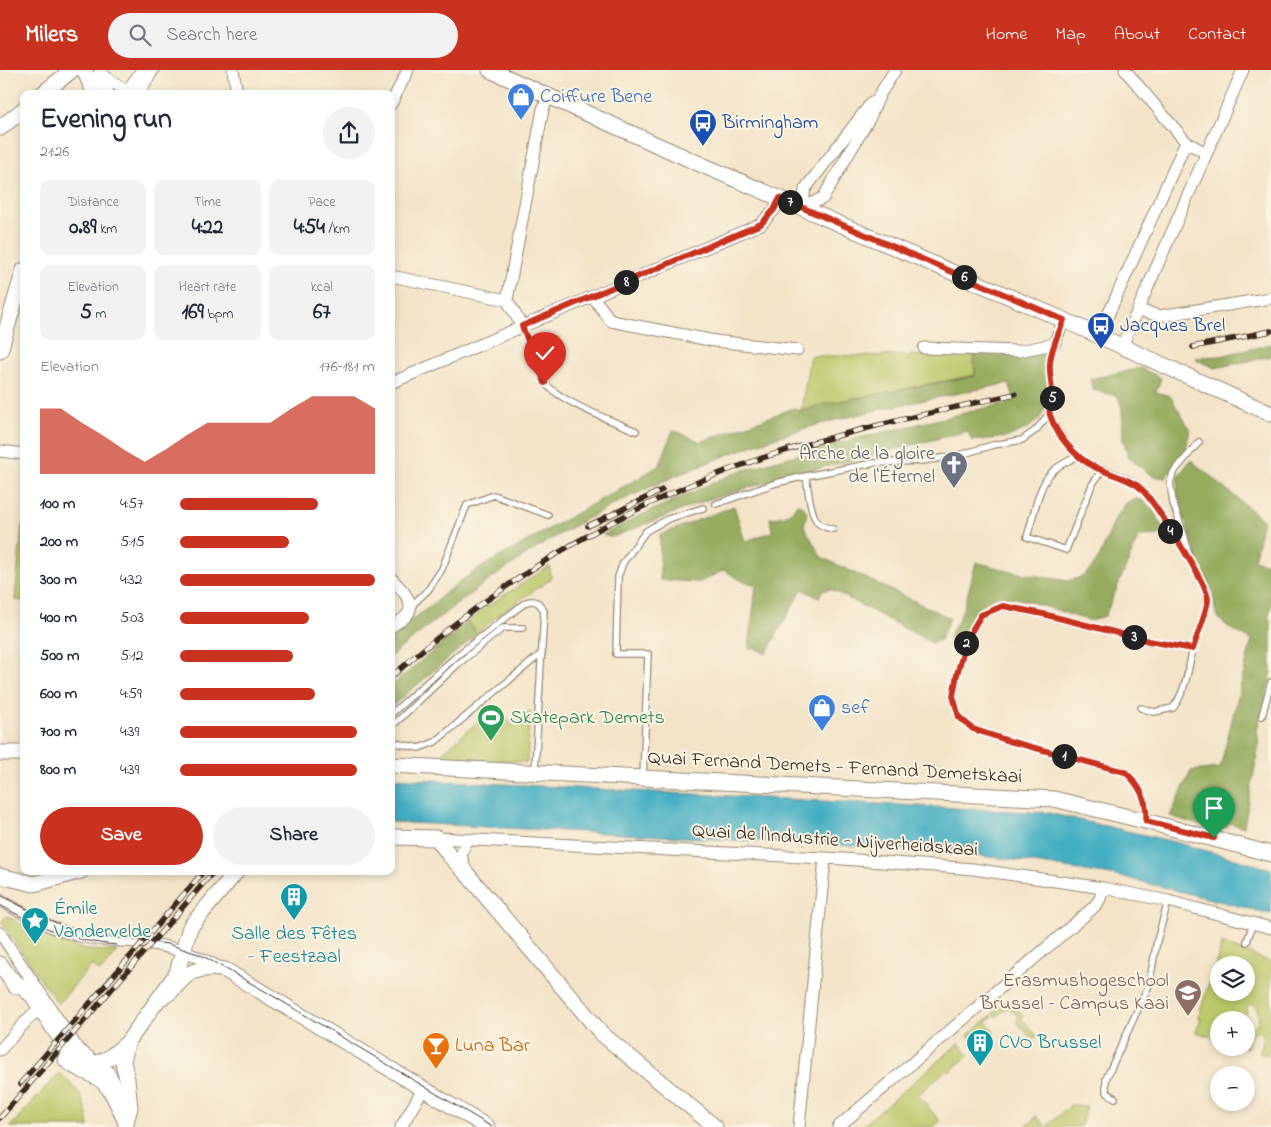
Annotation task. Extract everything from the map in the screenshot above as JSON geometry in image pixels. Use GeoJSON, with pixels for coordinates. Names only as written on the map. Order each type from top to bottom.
{"type":"FeatureCollection","features":[{"type":"Feature","properties":{"kind":"street"},"geometry":{"type":"LineString","coordinates":[[47,90],[72,70]]}},
{"type":"Feature","properties":{"kind":"street"},"geometry":{"type":"LineString","coordinates":[[84,70],[93,90]]}},
{"type":"Feature","properties":{"kind":"street"},"geometry":{"type":"LineString","coordinates":[[132,90],[142,70]]}},
{"type":"Feature","properties":{"kind":"street"},"geometry":{"type":"LineString","coordinates":[[133,90],[153,70]]}},
{"type":"Feature","properties":{"kind":"street"},"geometry":{"type":"LineString","coordinates":[[233,70],[236,90]]}},
{"type":"Feature","properties":{"kind":"street"},"geometry":{"type":"LineString","coordinates":[[395,96],[408,70]]}},
{"type":"Feature","properties":{"kind":"street"},"geometry":{"type":"LineString","coordinates":[[490,70],[802,208],[1064,320],[1271,414]]}},
{"type":"Feature","properties":{"kind":"street"},"geometry":{"type":"LineString","coordinates":[[802,208],[823,198],[870,117],[880,94],[894,70]]}},
{"type":"Feature","properties":{"kind":"street"},"geometry":{"type":"LineString","coordinates":[[1125,70],[1186,142],[1206,153]]}},
{"type":"Feature","properties":{"kind":"street"},"geometry":{"type":"LineString","coordinates":[[1122,346],[1243,70]]}},
{"type":"Feature","properties":{"kind":"street"},"geometry":{"type":"LineString","coordinates":[[101,72],[126,90]]}},
{"type":"Feature","properties":{"kind":"street"},"geometry":{"type":"LineString","coordinates":[[101,72],[108,90]]}},
{"type":"Feature","properties":{"kind":"street"},"geometry":{"type":"LineString","coordinates":[[802,208],[805,189],[864,111],[880,94]]}},
{"type":"Feature","properties":{"kind":"street"},"geometry":{"type":"LineString","coordinates":[[522,326],[507,300],[543,109],[549,96]]}},
{"type":"Feature","properties":{"kind":"street"},"geometry":{"type":"LineString","coordinates":[[0,128],[20,112]]}},
{"type":"Feature","properties":{"kind":"street"},"geometry":{"type":"LineString","coordinates":[[1098,336],[1186,142]]}},
{"type":"Feature","properties":{"kind":"street"},"geometry":{"type":"LineString","coordinates":[[395,381],[761,224],[774,210],[780,198]]}},
{"type":"Feature","properties":{"kind":"street"},"geometry":{"type":"LineString","coordinates":[[395,277],[507,300]]}},
{"type":"Feature","properties":{"kind":"street"},"geometry":{"type":"LineString","coordinates":[[0,351],[20,284]]}},
{"type":"Feature","properties":{"kind":"street"},"geometry":{"type":"LineString","coordinates":[[593,296],[611,321],[715,341],[797,350]]}},
{"type":"Feature","properties":{"kind":"street"},"geometry":{"type":"LineString","coordinates":[[1138,310],[1160,316],[1271,298]]}},
{"type":"Feature","properties":{"kind":"street"},"geometry":{"type":"LineString","coordinates":[[924,348],[1019,351],[1054,344],[1064,320]]}},
{"type":"Feature","properties":{"kind":"street"},"geometry":{"type":"LineString","coordinates":[[0,451],[20,454]]}},
{"type":"Feature","properties":{"kind":"street"},"geometry":{"type":"LineString","coordinates":[[395,583],[407,597],[410,607],[408,614],[395,624]]}},
{"type":"Feature","properties":{"kind":"street"},"geometry":{"type":"LineString","coordinates":[[0,753],[20,754]]}},
{"type":"Feature","properties":{"kind":"street","name":"Quai Fernand Demets - Fernand Demetskaai"},"geometry":{"type":"LineString","coordinates":[[395,765],[1054,799],[1271,854]]}},
{"type":"Feature","properties":{"kind":"street","name":"Quai de l'Industrie - Nijverheidskaai"},"geometry":{"type":"LineString","coordinates":[[395,837],[825,858],[973,869],[1103,888],[1271,928]]}},
{"type":"Feature","properties":{"kind":"street"},"geometry":{"type":"LineString","coordinates":[[437,838],[449,855],[602,1034],[715,1127]]}},
{"type":"Feature","properties":{"kind":"street"},"geometry":{"type":"LineString","coordinates":[[467,840],[461,855],[467,874]]}},
{"type":"Feature","properties":{"kind":"street"},"geometry":{"type":"LineString","coordinates":[[799,1127],[825,858]]}},
{"type":"Feature","properties":{"kind":"street"},"geometry":{"type":"LineString","coordinates":[[0,876],[34,884],[67,875]]}},
{"type":"Feature","properties":{"kind":"street"},"geometry":{"type":"LineString","coordinates":[[38,1013],[74,1058],[97,1063],[109,1058],[126,1043],[160,998],[177,973],[190,927],[234,875]]}},
{"type":"Feature","properties":{"kind":"street"},"geometry":{"type":"LineString","coordinates":[[838,1127],[1094,907],[1100,899],[1103,888]]}},
{"type":"Feature","properties":{"kind":"street"},"geometry":{"type":"LineString","coordinates":[[0,900],[42,922],[81,936],[107,941],[151,944],[199,957],[225,970],[487,1127]]}},
{"type":"Feature","properties":{"kind":"street"},"geometry":{"type":"LineString","coordinates":[[0,933],[78,1049],[108,1071],[122,1096],[126,1124]]}},
{"type":"Feature","properties":{"kind":"street"},"geometry":{"type":"LineString","coordinates":[[0,964],[9,977],[32,995],[38,1013],[56,1048],[67,1062],[79,1070],[98,1077],[109,1088],[126,1124]]}},
{"type":"Feature","properties":{"kind":"street"},"geometry":{"type":"LineString","coordinates":[[160,998],[169,995],[184,977],[192,972],[204,969],[225,970]]}},
{"type":"Feature","properties":{"kind":"street"},"geometry":{"type":"LineString","coordinates":[[0,1050],[38,1013]]}},
{"type":"Feature","properties":{"kind":"street"},"geometry":{"type":"LineString","coordinates":[[126,1043],[123,1062],[127,1078],[130,1108],[126,1124]]}},
{"type":"Feature","properties":{"kind":"street"},"geometry":{"type":"LineString","coordinates":[[401,1127],[423,1089]]}},
{"type":"Feature","properties":{"kind":"lane"},"geometry":{"type":"LineString","coordinates":[[522,326],[545,383],[550,389],[562,398],[636,431]]}},
{"type":"Feature","properties":{"kind":"lane"},"geometry":{"type":"LineString","coordinates":[[716,504],[776,483],[806,476],[874,463],[921,461],[956,456],[993,445],[1022,440],[1036,430],[1049,414],[1052,395],[1050,363],[1054,344]]}},
{"type":"Feature","properties":{"kind":"lane"},"geometry":{"type":"LineString","coordinates":[[1049,414],[1063,439],[1078,456],[1094,467],[1140,487],[1190,561],[1205,588],[1208,600],[1184,686],[1178,700],[1173,708],[1154,712],[1141,708]]}},
{"type":"Feature","properties":{"kind":"lane"},"geometry":{"type":"LineString","coordinates":[[1190,561],[1185,538],[1173,503],[1170,483],[1173,473],[1199,442]]}},
{"type":"Feature","properties":{"kind":"lane"},"geometry":{"type":"LineString","coordinates":[[1078,456],[1061,464],[1050,474],[1044,484],[1027,537],[1066,550],[1092,485],[1102,470]]}},
{"type":"Feature","properties":{"kind":"lane"},"geometry":{"type":"LineString","coordinates":[[806,476],[810,500],[817,522],[823,527],[833,529]]}},
{"type":"Feature","properties":{"kind":"lane"},"geometry":{"type":"LineString","coordinates":[[410,607],[428,590],[442,569],[467,505],[494,495],[548,515]]}},
{"type":"Feature","properties":{"kind":"lane"},"geometry":{"type":"LineString","coordinates":[[643,778],[648,654],[616,654],[618,576],[623,562],[646,531],[668,519],[703,508]]}},
{"type":"Feature","properties":{"kind":"lane"},"geometry":{"type":"LineString","coordinates":[[395,710],[459,654],[526,602],[532,600],[540,603],[544,611],[535,772]]}},
{"type":"Feature","properties":{"kind":"lane"},"geometry":{"type":"LineString","coordinates":[[1146,821],[1147,812],[1143,795],[1138,784],[1125,772],[1009,741],[973,729],[959,717],[953,696],[957,674],[967,639],[981,615],[1003,606],[1043,614],[1149,641],[1193,649]]}},
{"type":"Feature","properties":{"kind":"lane"},"geometry":{"type":"LineString","coordinates":[[395,723],[458,664],[502,628],[523,628]]}},
{"type":"Feature","properties":{"kind":"lane"},"geometry":{"type":"LineString","coordinates":[[395,743],[418,748],[435,742],[542,653]]}},
{"type":"Feature","properties":{"kind":"lane"},"geometry":{"type":"LineString","coordinates":[[1262,716],[1271,682]]}},
{"type":"Feature","properties":{"kind":"lane"},"geometry":{"type":"LineString","coordinates":[[1115,1098],[1106,1092],[1106,1079],[1149,985],[1157,941],[1168,902]]}},
{"type":"Feature","properties":{"kind":"lane"},"geometry":{"type":"LineString","coordinates":[[1247,942],[1253,923]]}},
{"type":"Feature","properties":{"kind":"green space"},"geometry":{"type":"Polygon","coordinates":[[[1271,344],[1271,356],[1215,368],[1197,360],[1196,357],[1221,356],[1271,344]]]}},
{"type":"Feature","properties":{"kind":"green space"},"geometry":{"type":"Polygon","coordinates":[[[1045,353],[1047,404],[1040,418],[1028,428],[1008,437],[972,441],[968,431],[781,478],[707,500],[613,537],[603,535],[639,516],[737,472],[834,444],[1015,401],[1009,383],[823,423],[763,442],[647,489],[564,532],[518,560],[481,586],[395,653],[395,632],[428,608],[456,584],[485,565],[660,465],[673,430],[701,442],[794,408],[801,411],[825,404],[975,376],[974,355],[1032,356],[1045,353]]]}},
{"type":"Feature","properties":{"kind":"green space"},"geometry":{"type":"Polygon","coordinates":[[[974,355],[975,375],[825,404],[801,411],[810,356],[974,355]]]}},
{"type":"Feature","properties":{"kind":"green space"},"geometry":{"type":"Polygon","coordinates":[[[1141,368],[1161,378],[1156,392],[1170,396],[1190,429],[1186,448],[1188,450],[1165,478],[1153,476],[1129,458],[1123,440],[1122,408],[1118,396],[1093,390],[1090,379],[1141,368]]]}},
{"type":"Feature","properties":{"kind":"green space"},"geometry":{"type":"Polygon","coordinates":[[[1191,460],[1263,520],[1254,560],[1271,565],[1271,606],[1268,619],[1271,621],[1271,675],[1257,730],[1259,744],[1244,827],[1229,823],[1227,828],[1220,826],[1218,831],[1170,816],[1191,771],[1220,768],[1252,640],[1231,629],[1219,619],[1215,609],[1213,591],[1200,567],[1177,495],[1178,476],[1191,460]]]}},
{"type":"Feature","properties":{"kind":"green space"},"geometry":{"type":"Polygon","coordinates":[[[1137,499],[1142,500],[1150,507],[1165,532],[1158,535],[1139,536],[1105,616],[1090,620],[1024,600],[998,597],[990,599],[985,603],[954,644],[952,643],[950,637],[964,605],[976,562],[1008,571],[1067,581],[1082,577],[1091,569],[1100,556],[1116,517],[1127,502],[1137,499]]]}},
{"type":"Feature","properties":{"kind":"green space"},"geometry":{"type":"Polygon","coordinates":[[[797,504],[802,505],[807,512],[804,526],[821,557],[950,618],[940,640],[932,643],[831,589],[822,591],[819,598],[802,589],[766,654],[755,648],[749,649],[756,585],[740,580],[724,570],[700,582],[660,580],[660,535],[734,506],[745,541],[772,532],[770,518],[786,515],[797,504]]]}},
{"type":"Feature","properties":{"kind":"green space"},"geometry":{"type":"Polygon","coordinates":[[[20,546],[20,601],[15,600],[20,546]]]}},
{"type":"Feature","properties":{"kind":"green space"},"geometry":{"type":"Polygon","coordinates":[[[550,566],[551,579],[497,616],[477,634],[469,621],[492,603],[550,566]]]}},
{"type":"Feature","properties":{"kind":"green space"},"geometry":{"type":"Polygon","coordinates":[[[469,621],[477,634],[395,704],[395,683],[469,621]]]}},
{"type":"Feature","properties":{"kind":"green space","name":"Skatepark Demets"},"geometry":{"type":"Polygon","coordinates":[[[495,706],[513,726],[530,710],[527,762],[437,758],[495,706]]]}},
{"type":"Feature","properties":{"kind":"green space"},"geometry":{"type":"Polygon","coordinates":[[[7,916],[34,932],[85,950],[117,951],[100,972],[92,965],[58,1004],[1,922],[7,916]]]}},
{"type":"Feature","properties":{"kind":"green space"},"geometry":{"type":"Polygon","coordinates":[[[1222,944],[1255,956],[1218,956],[1222,944]]]}},
{"type":"Feature","properties":{"kind":"green space"},"geometry":{"type":"Polygon","coordinates":[[[1255,956],[1271,962],[1271,1045],[1267,1055],[1259,1053],[1263,1038],[1258,1031],[1255,1032],[1258,1011],[1251,1004],[1247,1007],[1246,1011],[1210,1011],[1210,1036],[1196,1032],[1201,1018],[1198,1017],[1210,980],[1210,1001],[1255,1001],[1255,956]]]}},
{"type":"Feature","properties":{"kind":"green space"},"geometry":{"type":"Polygon","coordinates":[[[1009,999],[1024,1017],[1022,1019],[1037,1036],[1033,1040],[1017,1022],[1019,1017],[1008,1007],[996,1017],[993,1013],[1009,999]]]}},
{"type":"Feature","properties":{"kind":"green space"},"geometry":{"type":"Polygon","coordinates":[[[992,1015],[986,1022],[995,1033],[979,1047],[968,1035],[992,1015]]]}},
{"type":"Feature","properties":{"kind":"green space"},"geometry":{"type":"Polygon","coordinates":[[[959,1043],[969,1055],[949,1072],[946,1070],[918,1095],[940,1121],[934,1127],[861,1127],[959,1043]]]}},
{"type":"Feature","properties":{"kind":"green space"},"geometry":{"type":"Polygon","coordinates":[[[59,1073],[72,1085],[80,1096],[86,1109],[89,1127],[10,1127],[59,1073]]]}},
{"type":"Feature","properties":{"kind":"green space"},"geometry":{"type":"Polygon","coordinates":[[[1071,1105],[1087,1106],[1080,1127],[1046,1127],[1071,1105]]]}},
{"type":"Feature","properties":{"kind":"green space"},"geometry":{"type":"Polygon","coordinates":[[[1036,1116],[1046,1127],[1024,1127],[1033,1121],[1036,1116]]]}},
{"type":"Feature","properties":{"kind":"water"},"geometry":{"type":"Polygon","coordinates":[[[395,778],[1049,813],[1175,842],[1271,869],[1271,914],[1118,876],[1001,858],[889,848],[395,822],[395,778]]]}},
{"type":"Feature","properties":{"kind":"pier"},"geometry":{"type":"Polygon","coordinates":[[[12,837],[20,846],[20,875],[29,875],[0,888],[0,842],[12,837]]]}},
{"type":"Feature","properties":{"kind":"tram line"},"geometry":{"type":"LineString","coordinates":[[0,895],[68,928],[102,936],[168,944],[201,955],[492,1127]]}},
{"type":"Feature","properties":{"kind":"tram line"},"geometry":{"type":"LineString","coordinates":[[0,905],[56,932],[71,937],[117,945]]}},
{"type":"Feature","properties":{"kind":"railway"},"geometry":{"type":"LineString","coordinates":[[1193,347],[1271,331]]}},
{"type":"Feature","properties":{"kind":"railway"},"geometry":{"type":"LineString","coordinates":[[395,674],[476,608],[520,577],[566,548],[661,498],[711,477],[793,448],[888,423],[1015,394]]}},
{"type":"Feature","properties":{"kind":"railway"},"geometry":{"type":"LineString","coordinates":[[588,526],[662,490]]}},
{"type":"Feature","properties":{"kind":"railway"},"geometry":{"type":"LineString","coordinates":[[20,1084],[201,875]]}},
{"type":"Feature","properties":{"kind":"railway"},"geometry":{"type":"LineString","coordinates":[[0,1118],[211,875]]}},
{"type":"Feature","properties":{"kind":"place","name":"Coiffure Bene"},"geometry":{"type":"Point","coordinates":[521,121]}},
{"type":"Feature","properties":{"kind":"place","name":"Birmingham"},"geometry":{"type":"Point","coordinates":[703,147]}},
{"type":"Feature","properties":{"kind":"place","name":"Jacques Brel"},"geometry":{"type":"Point","coordinates":[1101,350]}},
{"type":"Feature","properties":{"kind":"place","name":"Arche de la gloire de l'Éternel"},"geometry":{"type":"Point","coordinates":[954,489]}},
{"type":"Feature","properties":{"kind":"place","name":"sef"},"geometry":{"type":"Point","coordinates":[822,732]}},
{"type":"Feature","properties":{"kind":"place","name":"Skatepark Demets"},"geometry":{"type":"Point","coordinates":[491,742]}},
{"type":"Feature","properties":{"kind":"place","name":"Salle des Fêtes - Feestzaal"},"geometry":{"type":"Point","coordinates":[294,921]}},
{"type":"Feature","properties":{"kind":"place","name":"Émile Vandervelde"},"geometry":{"type":"Point","coordinates":[35,945]}},
{"type":"Feature","properties":{"kind":"place","name":"Erasmushogeschool Brussel – Campus Kaai"},"geometry":{"type":"Point","coordinates":[1188,1017]}},
{"type":"Feature","properties":{"kind":"place","name":"CVO Brussel"},"geometry":{"type":"Point","coordinates":[980,1067]}},
{"type":"Feature","properties":{"kind":"place","name":"Luna Bar"},"geometry":{"type":"Point","coordinates":[436,1070]}},
{"type":"Feature","properties":{"kind":"route"},"geometry":{"type":"LineString","coordinates":[[545,383],[522,326],[761,224],[774,210],[780,198],[1064,320],[1054,344],[1050,363],[1052,395],[1049,414],[1063,439],[1078,456],[1094,467],[1112,473],[1140,487],[1190,561],[1205,588],[1208,600],[1193,649],[1149,641],[1043,614],[1003,606],[981,615],[967,639],[957,674],[953,696],[959,717],[973,729],[1009,741],[1125,772],[1138,784],[1143,795],[1147,812],[1146,821],[1214,838]]}}]}
